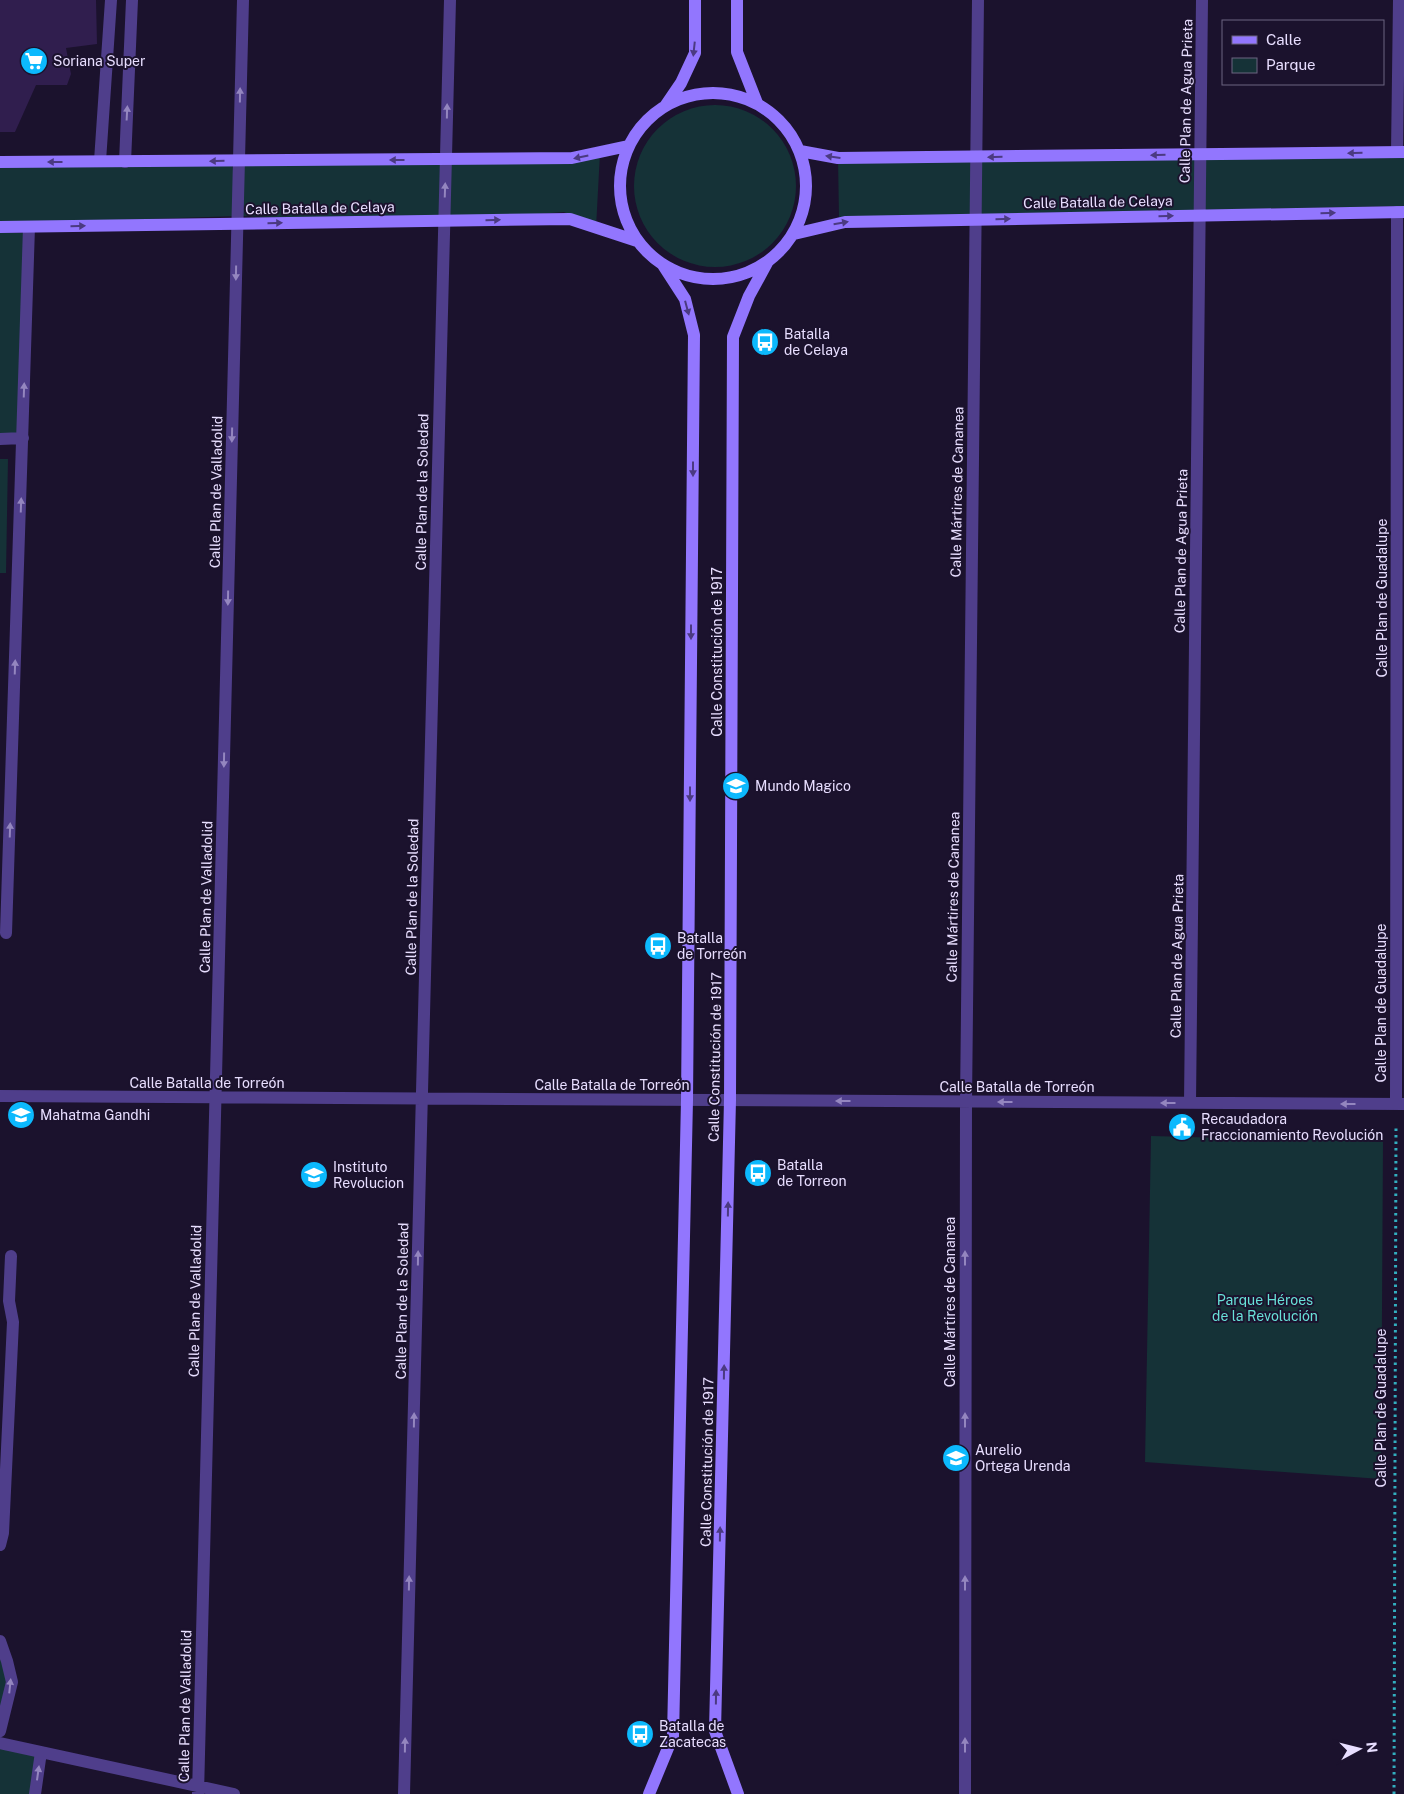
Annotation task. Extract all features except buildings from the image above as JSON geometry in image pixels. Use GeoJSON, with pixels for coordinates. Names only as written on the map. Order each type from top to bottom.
{"type":"FeatureCollection","features":[{"type":"Feature","properties":{"kind":"street"},"geometry":{"type":"LineString","coordinates":[[100,161],[111,0]]}},
{"type":"Feature","properties":{"kind":"street"},"geometry":{"type":"LineString","coordinates":[[125,162],[132,0]]}},
{"type":"Feature","properties":{"kind":"street","name":"Calle Plan de Valladolid"},"geometry":{"type":"LineString","coordinates":[[198,1790],[243,0]]}},
{"type":"Feature","properties":{"kind":"street","name":"Calle Plan de la Soledad"},"geometry":{"type":"LineString","coordinates":[[404,1794],[450,0]]}},
{"type":"Feature","properties":{"kind":"street"},"geometry":{"type":"LineString","coordinates":[[665,105],[695,94],[727,93],[757,103],[771,112],[783,123],[793,137],[800,151],[806,179],[804,208],[794,234],[767,264],[742,276],[715,280],[688,277],[663,266],[649,254],[637,241],[623,211],[620,178],[628,146],[638,130],[665,105],[681,83],[695,53],[695,0]]}},
{"type":"Feature","properties":{"kind":"street"},"geometry":{"type":"LineString","coordinates":[[737,0],[737,52],[757,103]]}},
{"type":"Feature","properties":{"kind":"street","name":"Calle Mártires de Cananea"},"geometry":{"type":"LineString","coordinates":[[965,1794],[966,1102],[978,0]]}},
{"type":"Feature","properties":{"kind":"street","name":"Calle Plan de Agua Prieta"},"geometry":{"type":"LineString","coordinates":[[1190,1103],[1202,0]]}},
{"type":"Feature","properties":{"kind":"street"},"geometry":{"type":"LineString","coordinates":[[800,151],[838,158],[1401,152],[1399,0]]}},
{"type":"Feature","properties":{"kind":"street"},"geometry":{"type":"LineString","coordinates":[[0,162],[572,158],[628,146]]}},
{"type":"Feature","properties":{"kind":"street","name":"Calle Batalla de Celaya"},"geometry":{"type":"LineString","coordinates":[[794,234],[845,222],[1401,212]]}},
{"type":"Feature","properties":{"kind":"street","name":"Calle Plan de Guadalupe"},"geometry":{"type":"LineString","coordinates":[[1400,1104],[1401,212]]}},
{"type":"Feature","properties":{"kind":"street","name":"Calle Batalla de Celaya"},"geometry":{"type":"LineString","coordinates":[[0,227],[570,219],[637,241]]}},
{"type":"Feature","properties":{"kind":"street"},"geometry":{"type":"LineString","coordinates":[[6,934],[4,896],[23,438],[29,227]]}},
{"type":"Feature","properties":{"kind":"street","name":"Calle Constitución de 1917"},"geometry":{"type":"LineString","coordinates":[[738,1794],[715,1731],[730,1100],[733,337],[749,296],[767,264]]}},
{"type":"Feature","properties":{"kind":"street","name":"Calle Constitución de 1917"},"geometry":{"type":"LineString","coordinates":[[649,1794],[673,1736],[687,1100],[694,335],[684,300],[663,266]]}},
{"type":"Feature","properties":{"kind":"street"},"geometry":{"type":"LineString","coordinates":[[0,438],[23,438]]}},
{"type":"Feature","properties":{"kind":"street","name":"Calle Batalla de Torreón"},"geometry":{"type":"LineString","coordinates":[[0,1096],[1400,1104]]}},
{"type":"Feature","properties":{"kind":"street"},"geometry":{"type":"LineString","coordinates":[[0,1540],[13,1322],[5,1299],[11,1256]]}},
{"type":"Feature","properties":{"kind":"street"},"geometry":{"type":"LineString","coordinates":[[0,1641],[12,1682],[0,1731]]}},
{"type":"Feature","properties":{"kind":"street"},"geometry":{"type":"LineString","coordinates":[[0,1743],[198,1790],[234,1794]]}},
{"type":"Feature","properties":{"kind":"street"},"geometry":{"type":"LineString","coordinates":[[35,1794],[41,1752]]}},
{"type":"Feature","properties":{"kind":"path","name":"Calle Plan de Guadalupe"},"geometry":{"type":"LineString","coordinates":[[1394,1794],[1400,1104]]}},
{"type":"Feature","properties":{"kind":"green space"},"geometry":{"type":"Polygon","coordinates":[[[715,105],[746,111],[772,129],[790,155],[796,186],[790,217],[772,243],[746,261],[715,267],[684,261],[658,243],[640,217],[634,186],[640,155],[658,129],[684,111],[715,105]]]}},
{"type":"Feature","properties":{"kind":"green space"},"geometry":{"type":"Polygon","coordinates":[[[1404,152],[1404,206],[839,217],[838,158],[1404,152]]]}},
{"type":"Feature","properties":{"kind":"green space"},"geometry":{"type":"Polygon","coordinates":[[[600,153],[596,228],[564,212],[444,221],[238,216],[0,224],[0,164],[232,161],[237,210],[239,161],[600,153]]]}},
{"type":"Feature","properties":{"kind":"green space"},"geometry":{"type":"Polygon","coordinates":[[[0,233],[29,233],[23,438],[0,436],[0,233]]]}},
{"type":"Feature","properties":{"kind":"green space"},"geometry":{"type":"Polygon","coordinates":[[[0,459],[8,459],[6,573],[0,573],[0,459]]]}},
{"type":"Feature","properties":{"kind":"green space","name":"Parque Héroes de la Revolución"},"geometry":{"type":"Polygon","coordinates":[[[1151,1136],[1383,1142],[1381,1479],[1145,1462],[1151,1136]]]}},
{"type":"Feature","properties":{"kind":"green space"},"geometry":{"type":"Polygon","coordinates":[[[0,1642],[12,1682],[0,1731],[0,1642]]]}},
{"type":"Feature","properties":{"kind":"green space"},"geometry":{"type":"Polygon","coordinates":[[[0,1743],[41,1752],[35,1794],[0,1794],[0,1743]]]}},
{"type":"Feature","properties":{"kind":"place","name":"Soriana Super"},"geometry":{"type":"Point","coordinates":[34,61]}},
{"type":"Feature","properties":{"kind":"place","name":"Batalla de Celaya"},"geometry":{"type":"Point","coordinates":[765,342]}},
{"type":"Feature","properties":{"kind":"place","name":"Mundo Magico"},"geometry":{"type":"Point","coordinates":[736,786]}},
{"type":"Feature","properties":{"kind":"place","name":"Batalla de Torreón"},"geometry":{"type":"Point","coordinates":[658,946]}},
{"type":"Feature","properties":{"kind":"place","name":"Mahatma Gandhi"},"geometry":{"type":"Point","coordinates":[21,1115]}},
{"type":"Feature","properties":{"kind":"place","name":"Recaudadora Fraccionamiento Revolución"},"geometry":{"type":"Point","coordinates":[1182,1127]}},
{"type":"Feature","properties":{"kind":"place","name":"Batalla de Torreon"},"geometry":{"type":"Point","coordinates":[758,1173]}},
{"type":"Feature","properties":{"kind":"place","name":"Instituto Revolucion"},"geometry":{"type":"Point","coordinates":[314,1175]}},
{"type":"Feature","properties":{"kind":"place","name":"Aurelio Ortega Urenda"},"geometry":{"type":"Point","coordinates":[956,1458]}},
{"type":"Feature","properties":{"kind":"place","name":"Batalla de Zacatecas"},"geometry":{"type":"Point","coordinates":[640,1734]}}]}
